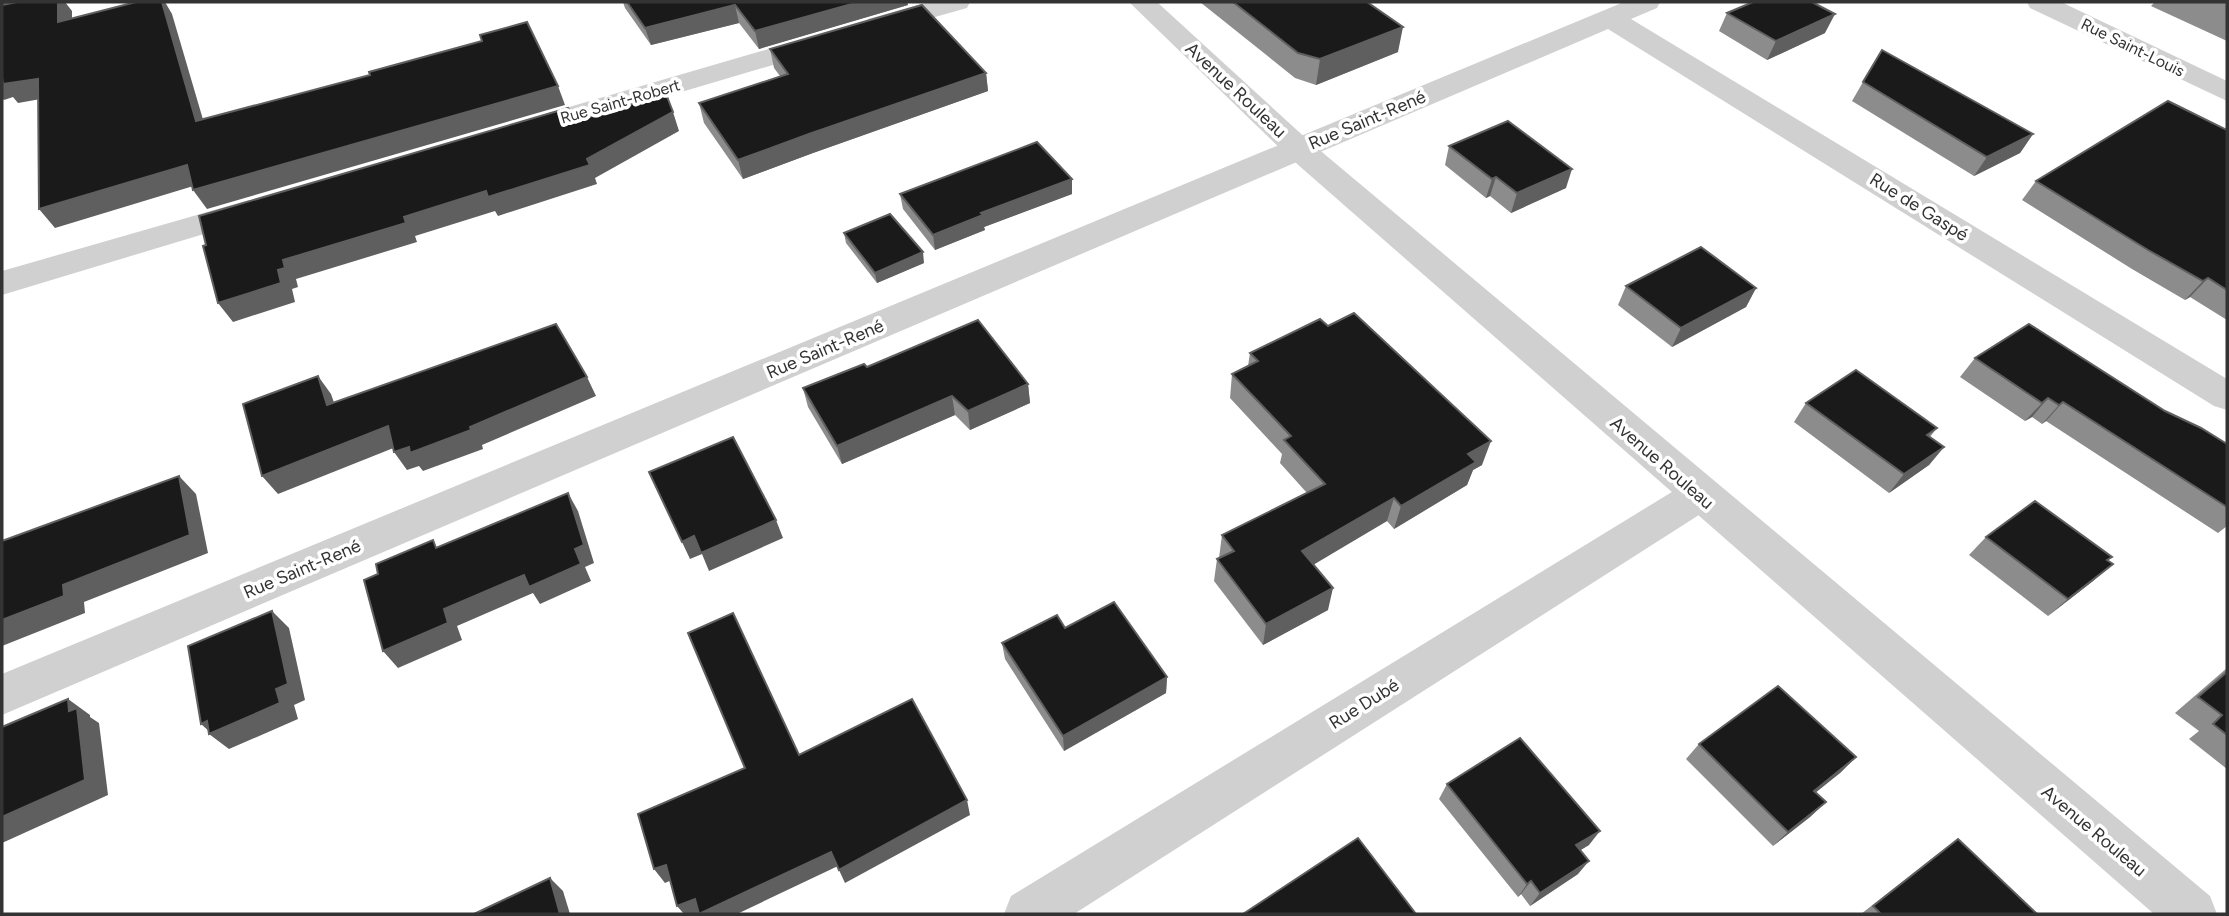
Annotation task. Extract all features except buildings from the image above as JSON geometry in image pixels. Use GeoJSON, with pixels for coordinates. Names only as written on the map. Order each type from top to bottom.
{"type":"FeatureCollection","features":[{"type":"Feature","properties":{"kind":"street","name":"Rue Saint-Robert"},"geometry":{"type":"LineString","coordinates":[[492,138],[957,2]]}},
{"type":"Feature","properties":{"kind":"street","name":"Avenue Rouleau"},"geometry":{"type":"LineString","coordinates":[[1142,2],[1299,149],[1699,495],[2192,914]]}},
{"type":"Feature","properties":{"kind":"street","name":"Rue Saint-René"},"geometry":{"type":"LineString","coordinates":[[2,695],[1647,2]]}},
{"type":"Feature","properties":{"kind":"street","name":"Rue Saint-Louis"},"geometry":{"type":"LineString","coordinates":[[2040,2],[2227,92]]}},
{"type":"Feature","properties":{"kind":"street","name":"Rue de Gaspé"},"geometry":{"type":"LineString","coordinates":[[1610,18],[2227,396]]}},
{"type":"Feature","properties":{"kind":"street"},"geometry":{"type":"LineString","coordinates":[[2,283],[280,201]]}},
{"type":"Feature","properties":{"kind":"street","name":"Rue Dubé"},"geometry":{"type":"LineString","coordinates":[[1029,914],[1699,495]]}}]}
